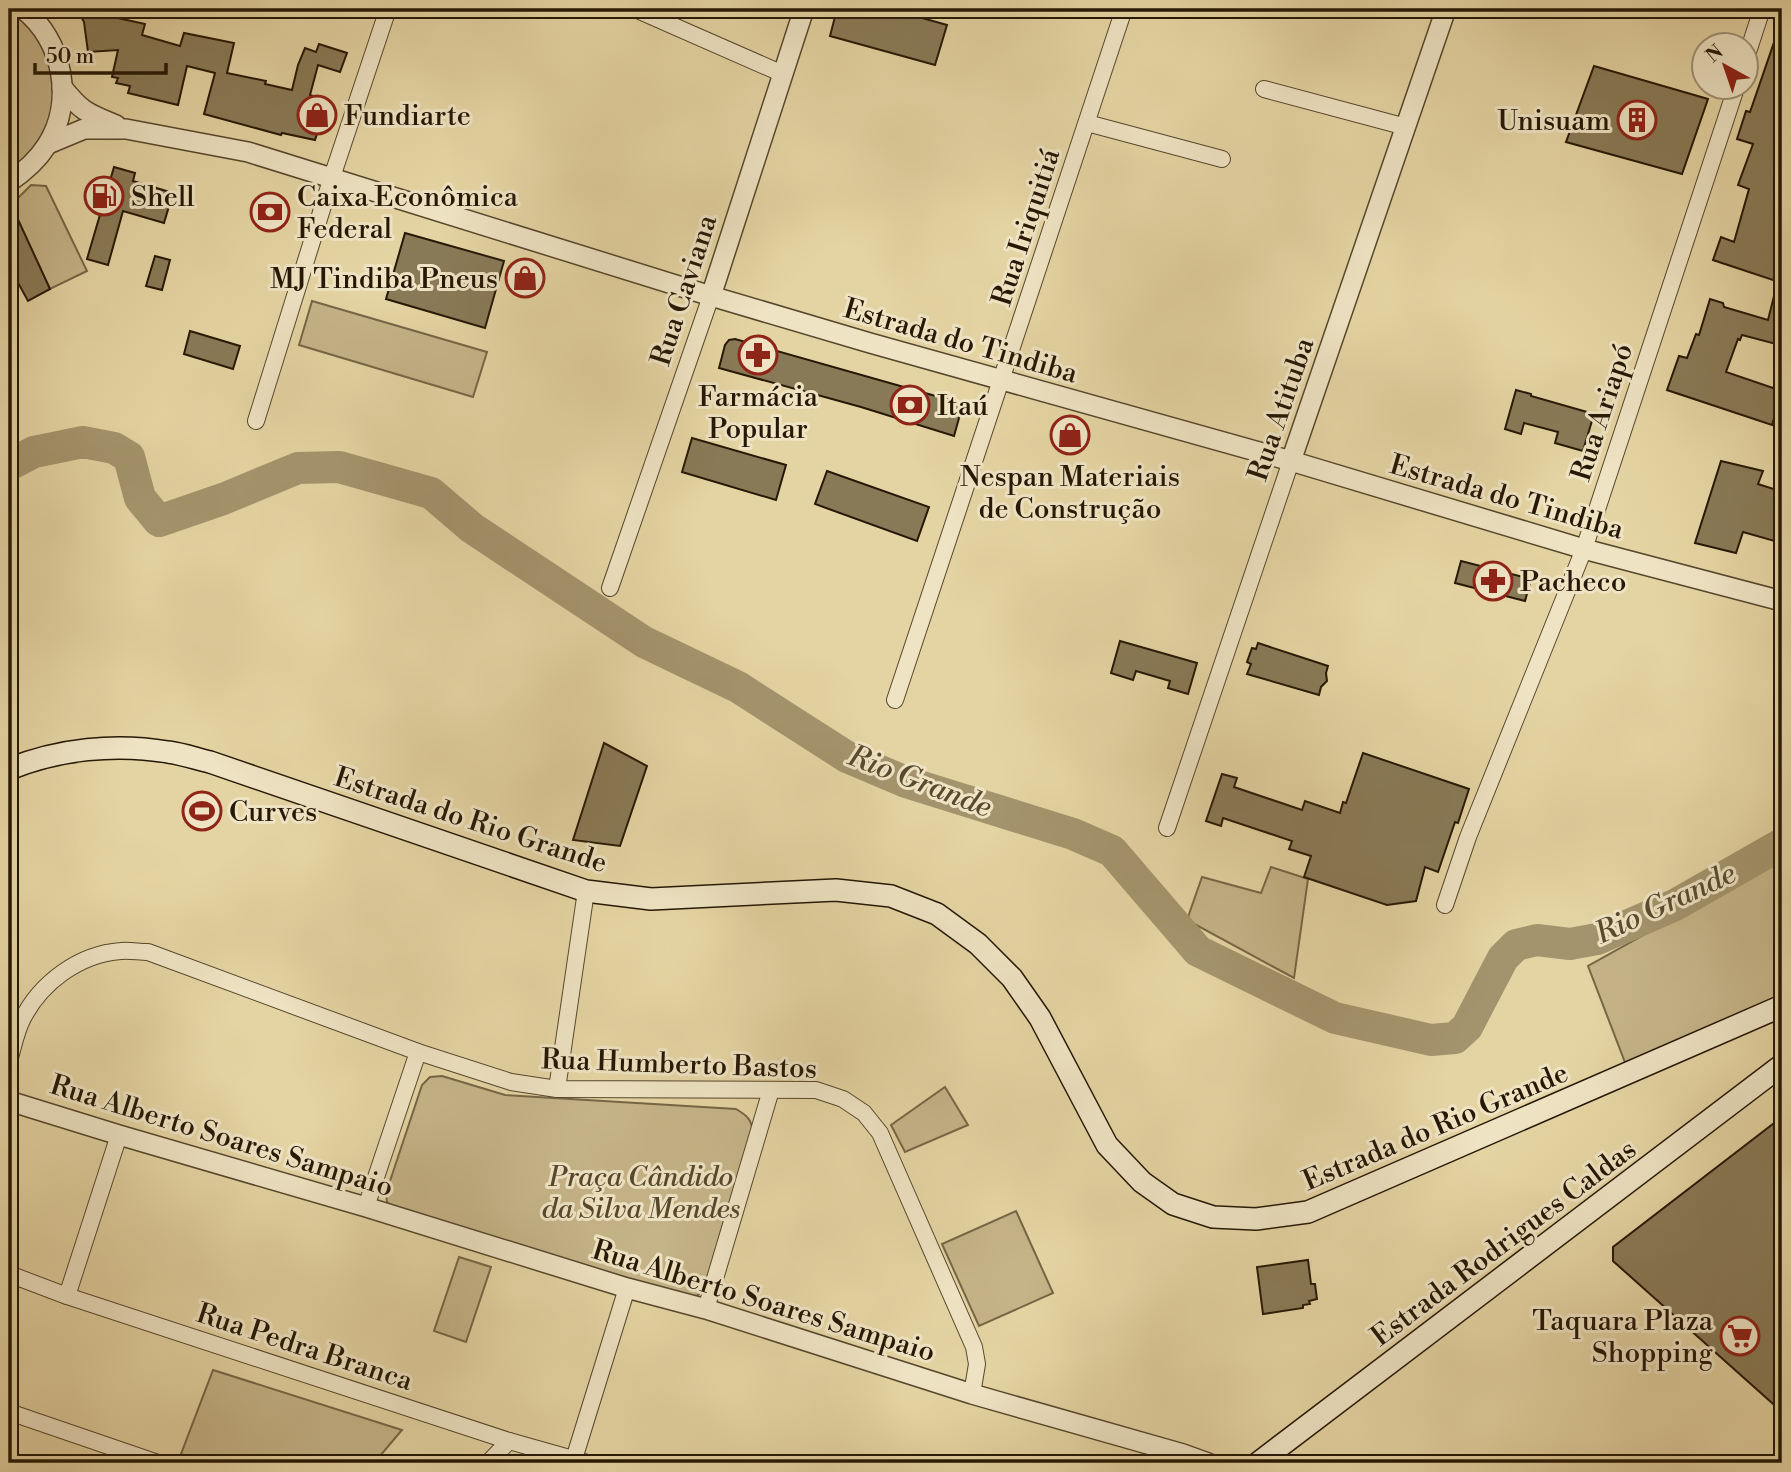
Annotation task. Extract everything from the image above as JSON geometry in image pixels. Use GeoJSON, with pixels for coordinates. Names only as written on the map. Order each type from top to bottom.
{"type":"FeatureCollection","features":[{"type":"Feature","properties":{"kind":"main road","name":"Estrada do Rio Grande"},"geometry":{"type":"LineString","coordinates":[[9,769],[58,754],[95,748],[138,748],[172,752],[210,762],[586,891],[651,899],[836,890],[891,896],[937,914],[978,944],[1012,978],[1040,1018],[1107,1145],[1142,1182],[1173,1204],[1213,1217],[1256,1219],[1308,1212],[1782,1006]]}},
{"type":"Feature","properties":{"kind":"main road","name":"Estrada Rodrigues Caldas"},"geometry":{"type":"LineString","coordinates":[[1258,1463],[1782,1065]]}},
{"type":"Feature","properties":{"kind":"street"},"geometry":{"type":"LineString","coordinates":[[9,183],[29,168],[48,144],[59,116],[62,87],[61,70],[52,45],[38,23],[24,9]]}},
{"type":"Feature","properties":{"kind":"street"},"geometry":{"type":"LineString","coordinates":[[256,421],[388,9]]}},
{"type":"Feature","properties":{"kind":"street"},"geometry":{"type":"LineString","coordinates":[[635,9],[783,74]]}},
{"type":"Feature","properties":{"kind":"street","name":"Rua Caviana"},"geometry":{"type":"LineString","coordinates":[[610,588],[711,296],[804,9]]}},
{"type":"Feature","properties":{"kind":"street","name":"Rua Iriquitiá"},"geometry":{"type":"LineString","coordinates":[[895,700],[1125,9]]}},
{"type":"Feature","properties":{"kind":"street","name":"Rua Atituba"},"geometry":{"type":"LineString","coordinates":[[1167,828],[1446,9]]}},
{"type":"Feature","properties":{"kind":"street"},"geometry":{"type":"LineString","coordinates":[[1754,32],[1762,9]]}},
{"type":"Feature","properties":{"kind":"street","name":"Estrada do Tindiba"},"geometry":{"type":"LineString","coordinates":[[62,87],[85,113],[126,130]]}},
{"type":"Feature","properties":{"kind":"street"},"geometry":{"type":"LineString","coordinates":[[1264,89],[1406,127]]}},
{"type":"Feature","properties":{"kind":"street","name":"Rua Ariapó"},"geometry":{"type":"LineString","coordinates":[[1445,905],[1468,837],[1584,549],[1731,102]]}},
{"type":"Feature","properties":{"kind":"street"},"geometry":{"type":"LineString","coordinates":[[1087,123],[1222,159]]}},
{"type":"Feature","properties":{"kind":"street","name":"Estrada do Tindiba"},"geometry":{"type":"LineString","coordinates":[[48,144],[84,129],[126,130],[248,152],[711,296],[1001,381],[1291,461],[1584,549],[1782,601]]}},
{"type":"Feature","properties":{"kind":"street"},"geometry":{"type":"LineString","coordinates":[[556,1089],[586,891]]}},
{"type":"Feature","properties":{"kind":"street","name":"Rua Humberto Bastos"},"geometry":{"type":"LineString","coordinates":[[9,1061],[21,1021],[34,1000],[52,981],[78,962],[101,954],[122,951],[148,952],[418,1052],[511,1082],[556,1089],[816,1090],[843,1099],[864,1113],[880,1133],[974,1347],[977,1364],[972,1394]]}},
{"type":"Feature","properties":{"kind":"street"},"geometry":{"type":"LineString","coordinates":[[366,1207],[418,1052]]}},
{"type":"Feature","properties":{"kind":"street"},"geometry":{"type":"LineString","coordinates":[[705,1309],[771,1090]]}},
{"type":"Feature","properties":{"kind":"street","name":"Rua Alberto Soares Sampaio"},"geometry":{"type":"LineString","coordinates":[[9,1101],[366,1207],[627,1289],[705,1309],[972,1394],[1208,1463]]}},
{"type":"Feature","properties":{"kind":"street"},"geometry":{"type":"LineString","coordinates":[[67,1296],[119,1135]]}},
{"type":"Feature","properties":{"kind":"street","name":"Rua Pedra Branca"},"geometry":{"type":"LineString","coordinates":[[9,1274],[67,1296],[509,1441],[581,1461]]}},
{"type":"Feature","properties":{"kind":"street"},"geometry":{"type":"LineString","coordinates":[[581,1461],[599,1383],[627,1289]]}},
{"type":"Feature","properties":{"kind":"street"},"geometry":{"type":"LineString","coordinates":[[9,1412],[158,1463]]}},
{"type":"Feature","properties":{"kind":"street"},"geometry":{"type":"LineString","coordinates":[[488,1463],[509,1441]]}},
{"type":"Feature","properties":{"kind":"green space"},"geometry":{"type":"Polygon","coordinates":[[[9,9],[38,37],[53,71],[55,90],[47,128],[37,147],[9,172],[9,9]]]}},
{"type":"Feature","properties":{"kind":"green space"},"geometry":{"type":"Polygon","coordinates":[[[31,185],[46,186],[87,271],[50,289],[11,205],[31,185]]]}},
{"type":"Feature","properties":{"kind":"green space"},"geometry":{"type":"Polygon","coordinates":[[[312,301],[487,352],[473,397],[299,345],[312,301]]]}},
{"type":"Feature","properties":{"kind":"green space"},"geometry":{"type":"Polygon","coordinates":[[[1782,858],[1782,997],[1626,1065],[1588,966],[1782,858]]]}},
{"type":"Feature","properties":{"kind":"green space"},"geometry":{"type":"Polygon","coordinates":[[[1271,867],[1308,879],[1294,978],[1187,920],[1202,877],[1261,893],[1271,867]]]}},
{"type":"Feature","properties":{"kind":"green space","name":"Praça Cândido da Silva Mendes"},"geometry":{"type":"Polygon","coordinates":[[[442,1076],[505,1095],[736,1109],[744,1114],[749,1119],[753,1134],[706,1287],[698,1295],[688,1299],[396,1210],[387,1202],[386,1193],[422,1085],[430,1077],[442,1076]]]}},
{"type":"Feature","properties":{"kind":"green space"},"geometry":{"type":"Polygon","coordinates":[[[945,1087],[968,1125],[905,1152],[891,1125],[945,1087]]]}},
{"type":"Feature","properties":{"kind":"green space"},"geometry":{"type":"Polygon","coordinates":[[[1016,1211],[1053,1293],[979,1326],[942,1244],[1016,1211]]]}},
{"type":"Feature","properties":{"kind":"green space"},"geometry":{"type":"Polygon","coordinates":[[[459,1257],[491,1267],[466,1342],[434,1331],[459,1257]]]}},
{"type":"Feature","properties":{"kind":"green space"},"geometry":{"type":"Polygon","coordinates":[[[213,1370],[402,1430],[374,1463],[201,1463],[181,1454],[213,1370]]]}},
{"type":"Feature","properties":{"kind":"building"},"geometry":{"type":"Polygon","coordinates":[[[77,9],[145,24],[142,35],[180,46],[184,33],[234,43],[227,73],[266,81],[265,84],[292,90],[305,48],[316,52],[319,44],[347,53],[340,72],[318,65],[310,95],[328,101],[315,140],[282,133],[281,135],[204,114],[215,73],[187,66],[178,105],[128,93],[130,86],[116,83],[118,78],[112,77],[118,50],[88,52],[84,22],[77,9]]]}},
{"type":"Feature","properties":{"kind":"building"},"geometry":{"type":"Polygon","coordinates":[[[837,9],[890,9],[947,25],[935,65],[830,36],[837,9]]]}},
{"type":"Feature","properties":{"kind":"building"},"geometry":{"type":"Polygon","coordinates":[[[1780,25],[1782,181],[1774,202],[1782,204],[1782,226],[1774,255],[1782,258],[1782,262],[1776,281],[1713,260],[1721,237],[1734,242],[1749,189],[1738,185],[1753,144],[1737,139],[1746,111],[1750,112],[1753,102],[1760,102],[1760,83],[1780,25]]]}},
{"type":"Feature","properties":{"kind":"building","name":"Unisuam"},"geometry":{"type":"Polygon","coordinates":[[[1594,66],[1690,94],[1690,102],[1707,102],[1682,174],[1566,142],[1594,66]]]}},
{"type":"Feature","properties":{"kind":"building"},"geometry":{"type":"Polygon","coordinates":[[[114,167],[135,173],[133,181],[173,193],[164,223],[123,211],[108,265],[87,259],[114,167]]]}},
{"type":"Feature","properties":{"kind":"building"},"geometry":{"type":"Polygon","coordinates":[[[9,200],[50,289],[28,301],[16,279],[9,282],[9,200]]]}},
{"type":"Feature","properties":{"kind":"building"},"geometry":{"type":"Polygon","coordinates":[[[405,233],[504,261],[485,328],[386,299],[405,233]]]}},
{"type":"Feature","properties":{"kind":"building"},"geometry":{"type":"Polygon","coordinates":[[[155,256],[170,260],[162,290],[146,286],[155,256]]]}},
{"type":"Feature","properties":{"kind":"building"},"geometry":{"type":"Polygon","coordinates":[[[1777,284],[1782,284],[1780,345],[1742,335],[1726,372],[1782,391],[1772,425],[1667,390],[1679,356],[1687,358],[1696,334],[1699,335],[1710,299],[1723,303],[1724,307],[1768,320],[1777,284]]]}},
{"type":"Feature","properties":{"kind":"building"},"geometry":{"type":"Polygon","coordinates":[[[190,331],[240,346],[233,369],[184,354],[190,331]]]}},
{"type":"Feature","properties":{"kind":"building"},"geometry":{"type":"Polygon","coordinates":[[[735,339],[953,401],[961,411],[954,436],[719,368],[725,345],[729,340],[735,339]]]}},
{"type":"Feature","properties":{"kind":"building"},"geometry":{"type":"Polygon","coordinates":[[[1516,390],[1594,414],[1583,451],[1555,443],[1558,432],[1524,423],[1521,434],[1505,429],[1516,390]]]}},
{"type":"Feature","properties":{"kind":"building"},"geometry":{"type":"Polygon","coordinates":[[[692,438],[786,465],[776,500],[682,472],[692,438]]]}},
{"type":"Feature","properties":{"kind":"building"},"geometry":{"type":"Polygon","coordinates":[[[1721,461],[1763,471],[1758,484],[1777,490],[1775,494],[1782,495],[1782,543],[1743,532],[1736,553],[1695,543],[1721,461]]]}},
{"type":"Feature","properties":{"kind":"building"},"geometry":{"type":"Polygon","coordinates":[[[827,471],[929,507],[917,541],[815,504],[827,471]]]}},
{"type":"Feature","properties":{"kind":"building","name":"Pacheco"},"geometry":{"type":"Polygon","coordinates":[[[1461,561],[1531,579],[1525,601],[1455,583],[1461,561]]]}},
{"type":"Feature","properties":{"kind":"building"},"geometry":{"type":"Polygon","coordinates":[[[1120,641],[1197,663],[1188,694],[1168,688],[1170,681],[1136,671],[1133,680],[1111,673],[1120,641]]]}},
{"type":"Feature","properties":{"kind":"building"},"geometry":{"type":"Polygon","coordinates":[[[1258,643],[1328,666],[1327,681],[1321,687],[1319,695],[1247,674],[1251,664],[1247,662],[1252,648],[1256,649],[1258,643]]]}},
{"type":"Feature","properties":{"kind":"building"},"geometry":{"type":"Polygon","coordinates":[[[604,743],[647,766],[620,846],[573,840],[604,743]]]}},
{"type":"Feature","properties":{"kind":"building"},"geometry":{"type":"Polygon","coordinates":[[[1363,753],[1469,789],[1438,872],[1425,867],[1416,901],[1387,905],[1304,877],[1311,856],[1289,849],[1292,841],[1223,818],[1221,826],[1206,821],[1222,774],[1237,778],[1234,787],[1302,810],[1305,801],[1340,813],[1363,753]]]}},
{"type":"Feature","properties":{"kind":"building","name":"Taquara Plaza Shopping"},"geometry":{"type":"Polygon","coordinates":[[[1782,1117],[1782,1412],[1613,1261],[1613,1247],[1782,1117]]]}},
{"type":"Feature","properties":{"kind":"building"},"geometry":{"type":"Polygon","coordinates":[[[1308,1260],[1311,1284],[1315,1284],[1317,1299],[1309,1301],[1310,1304],[1303,1305],[1303,1308],[1263,1314],[1257,1267],[1308,1260]]]}},
{"type":"Feature","properties":{"kind":"waterway","name":"Rio Grande"},"geometry":{"type":"LineString","coordinates":[[9,465],[34,452],[83,442],[114,448],[129,457],[140,498],[159,521],[223,499],[298,468],[339,467],[431,493],[472,528],[644,642],[738,687],[847,757],[906,782],[1073,834],[1112,851],[1198,951],[1335,1018],[1431,1040],[1455,1038],[1467,1027],[1503,958],[1516,945],[1537,940],[1570,944],[1597,939],[1675,905],[1782,844]]}},
{"type":"Feature","properties":{"kind":"place","name":"Fundiarte"},"geometry":{"type":"Point","coordinates":[317,115]}},
{"type":"Feature","properties":{"kind":"place","name":"Unisuam"},"geometry":{"type":"Point","coordinates":[1637,120]}},
{"type":"Feature","properties":{"kind":"place","name":"Shell"},"geometry":{"type":"Point","coordinates":[104,196]}},
{"type":"Feature","properties":{"kind":"place","name":"Caixa Econômica Federal"},"geometry":{"type":"Point","coordinates":[270,212]}},
{"type":"Feature","properties":{"kind":"place","name":"MJ Tindiba Pneus"},"geometry":{"type":"Point","coordinates":[525,278]}},
{"type":"Feature","properties":{"kind":"place","name":"Farmácia Popular"},"geometry":{"type":"Point","coordinates":[758,355]}},
{"type":"Feature","properties":{"kind":"place","name":"Itaú"},"geometry":{"type":"Point","coordinates":[910,405]}},
{"type":"Feature","properties":{"kind":"place","name":"Nespan Materiais de Construção"},"geometry":{"type":"Point","coordinates":[1070,435]}},
{"type":"Feature","properties":{"kind":"place","name":"Pacheco"},"geometry":{"type":"Point","coordinates":[1493,581]}},
{"type":"Feature","properties":{"kind":"place","name":"Curves"},"geometry":{"type":"Point","coordinates":[202,811]}},
{"type":"Feature","properties":{"kind":"place","name":"Taquara Plaza Shopping"},"geometry":{"type":"Point","coordinates":[1740,1336]}}]}
